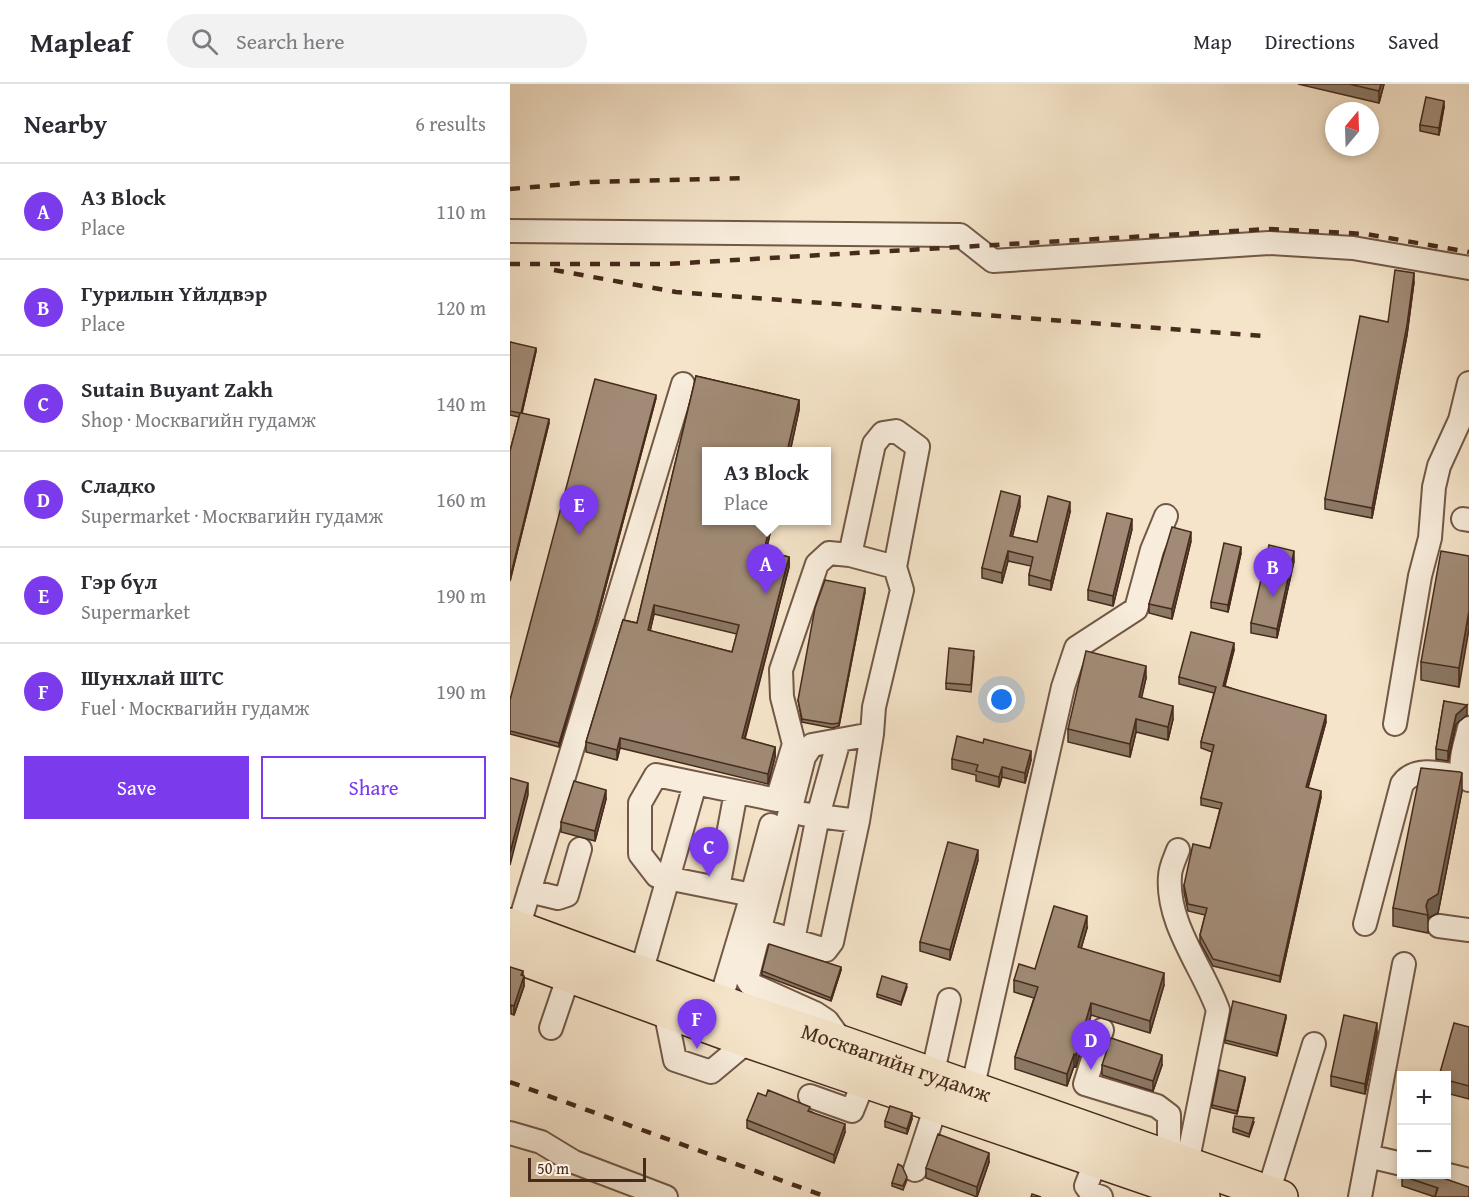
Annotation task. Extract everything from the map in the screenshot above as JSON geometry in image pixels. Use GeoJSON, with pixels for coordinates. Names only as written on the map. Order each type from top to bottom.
{"type":"FeatureCollection","features":[{"type":"Feature","properties":{"kind":"highway","name":"Москвагийн гудамж"},"geometry":{"type":"LineString","coordinates":[[513,936],[641,973],[720,1002],[843,1042],[934,1091],[1096,1160],[1163,1175],[1275,1195]]}},
{"type":"Feature","properties":{"kind":"highway","name":"Москвагийн гудамж"},"geometry":{"type":"LineString","coordinates":[[513,936],[569,975],[864,1081],[934,1091],[972,1090],[1163,1175],[1203,1197]]}},
{"type":"Feature","properties":{"kind":"lane"},"geometry":{"type":"LineString","coordinates":[[510,231],[960,235],[993,261],[1269,243],[1353,248],[1469,268]]}},
{"type":"Feature","properties":{"kind":"lane"},"geometry":{"type":"LineString","coordinates":[[1395,724],[1418,587],[1430,538],[1434,487],[1439,466],[1460,420],[1469,383]]}},
{"type":"Feature","properties":{"kind":"lane"},"geometry":{"type":"LineString","coordinates":[[513,936],[529,891],[683,384]]}},
{"type":"Feature","properties":{"kind":"lane"},"geometry":{"type":"LineString","coordinates":[[759,930],[826,950],[832,942],[858,822],[874,707],[902,590],[895,567],[918,447],[896,431],[883,433],[874,444],[850,555]]}},
{"type":"Feature","properties":{"kind":"lane"},"geometry":{"type":"LineString","coordinates":[[972,1090],[1063,687],[1076,648],[1136,609],[1152,550],[1166,516]]}},
{"type":"Feature","properties":{"kind":"lane"},"geometry":{"type":"LineString","coordinates":[[843,1042],[827,1021],[815,1013],[748,982],[784,806],[794,744],[782,697],[781,670],[817,564],[829,553],[850,555],[895,567]]}},
{"type":"Feature","properties":{"kind":"lane"},"geometry":{"type":"LineString","coordinates":[[1467,779],[1461,766],[1469,728]]}},
{"type":"Feature","properties":{"kind":"lane"},"geometry":{"type":"LineString","coordinates":[[720,1002],[752,895],[804,758],[812,745],[872,734]]}},
{"type":"Feature","properties":{"kind":"lane"},"geometry":{"type":"LineString","coordinates":[[793,940],[818,816],[839,740]]}},
{"type":"Feature","properties":{"kind":"lane"},"geometry":{"type":"LineString","coordinates":[[1365,924],[1402,784],[1408,776],[1419,772],[1467,779]]}},
{"type":"Feature","properties":{"kind":"lane"},"geometry":{"type":"LineString","coordinates":[[752,895],[657,876],[640,854],[640,803],[656,776],[736,792],[818,816],[858,822]]}},
{"type":"Feature","properties":{"kind":"lane"},"geometry":{"type":"LineString","coordinates":[[641,973],[670,879],[695,783]]}},
{"type":"Feature","properties":{"kind":"lane"},"geometry":{"type":"LineString","coordinates":[[718,888],[736,792]]}},
{"type":"Feature","properties":{"kind":"lane"},"geometry":{"type":"LineString","coordinates":[[529,891],[558,898],[567,895],[580,849]]}},
{"type":"Feature","properties":{"kind":"lane"},"geometry":{"type":"LineString","coordinates":[[1163,1175],[1218,1010],[1211,990],[1191,957],[1170,896],[1170,874],[1178,850]]}},
{"type":"Feature","properties":{"kind":"lane"},"geometry":{"type":"LineString","coordinates":[[1438,926],[1469,930]]}},
{"type":"Feature","properties":{"kind":"lane"},"geometry":{"type":"LineString","coordinates":[[1360,1197],[1404,964]]}},
{"type":"Feature","properties":{"kind":"lane"},"geometry":{"type":"LineString","coordinates":[[551,1028],[569,975]]}},
{"type":"Feature","properties":{"kind":"lane"},"geometry":{"type":"LineString","coordinates":[[915,1170],[934,1091],[948,999]]}},
{"type":"Feature","properties":{"kind":"lane"},"geometry":{"type":"LineString","coordinates":[[665,1010],[675,1060],[711,1072],[748,1041]]}},
{"type":"Feature","properties":{"kind":"lane"},"geometry":{"type":"LineString","coordinates":[[1102,1030],[1084,1084],[1157,1106],[1169,1115],[1163,1175]]}},
{"type":"Feature","properties":{"kind":"lane"},"geometry":{"type":"LineString","coordinates":[[1275,1195],[1314,1044]]}},
{"type":"Feature","properties":{"kind":"lane"},"geometry":{"type":"LineString","coordinates":[[810,1096],[852,1111],[864,1081]]}},
{"type":"Feature","properties":{"kind":"lane"},"geometry":{"type":"LineString","coordinates":[[510,1133],[541,1142],[583,1166],[666,1197]]}},
{"type":"Feature","properties":{"kind":"lane"},"geometry":{"type":"LineString","coordinates":[[1368,1156],[1397,1163]]}},
{"type":"Feature","properties":{"kind":"lane"},"geometry":{"type":"LineString","coordinates":[[1096,1160],[1086,1186],[1092,1194],[1101,1197]]}},
{"type":"Feature","properties":{"kind":"lane"},"geometry":{"type":"LineString","coordinates":[[1451,1176],[1469,1180]]}},
{"type":"Feature","properties":{"kind":"building"},"geometry":{"type":"Polygon","coordinates":[[[1349,84],[1381,84],[1379,91],[1349,84]]]}},
{"type":"Feature","properties":{"kind":"building"},"geometry":{"type":"Polygon","coordinates":[[[1426,97],[1444,101],[1439,128],[1420,125],[1426,97]]]}},
{"type":"Feature","properties":{"kind":"building"},"geometry":{"type":"Polygon","coordinates":[[[1395,270],[1414,273],[1407,325],[1372,508],[1325,499],[1360,316],[1388,322],[1395,270]]]}},
{"type":"Feature","properties":{"kind":"building"},"geometry":{"type":"Polygon","coordinates":[[[510,342],[536,348],[521,413],[549,419],[510,578],[510,451],[520,413],[510,411],[510,342]]]}},
{"type":"Feature","properties":{"kind":"building"},"geometry":{"type":"Polygon","coordinates":[[[696,376],[799,400],[788,447],[702,447],[702,525],[770,525],[764,551],[789,557],[742,738],[775,747],[768,774],[620,738],[617,750],[586,742],[623,620],[637,623],[696,376]],[[654,605],[648,630],[732,652],[739,625],[654,605]]]}},
{"type":"Feature","properties":{"kind":"building"},"geometry":{"type":"Polygon","coordinates":[[[595,379],[656,395],[596,619],[559,743],[510,731],[510,700],[595,379]]]}},
{"type":"Feature","properties":{"kind":"building"},"geometry":{"type":"Polygon","coordinates":[[[1001,491],[1020,496],[1010,536],[1037,542],[1048,496],[1070,502],[1051,581],[1029,575],[1033,557],[1008,551],[1002,573],[982,568],[1001,491]]]}},
{"type":"Feature","properties":{"kind":"building"},"geometry":{"type":"Polygon","coordinates":[[[1107,513],[1132,519],[1113,596],[1088,590],[1107,513]]]}},
{"type":"Feature","properties":{"kind":"building"},"geometry":{"type":"Polygon","coordinates":[[[1172,527],[1191,532],[1172,609],[1149,604],[1172,527]]]}},
{"type":"Feature","properties":{"kind":"building"},"geometry":{"type":"Polygon","coordinates":[[[1224,543],[1241,547],[1228,605],[1211,602],[1224,543]]]}},
{"type":"Feature","properties":{"kind":"building"},"geometry":{"type":"Polygon","coordinates":[[[1269,545],[1294,551],[1277,629],[1251,623],[1269,545]]]}},
{"type":"Feature","properties":{"kind":"building"},"geometry":{"type":"Polygon","coordinates":[[[1441,551],[1469,556],[1469,611],[1459,668],[1421,662],[1441,551]]]}},
{"type":"Feature","properties":{"kind":"building"},"geometry":{"type":"Polygon","coordinates":[[[825,580],[865,588],[839,723],[832,724],[802,719],[798,700],[815,608],[825,580]]]}},
{"type":"Feature","properties":{"kind":"building"},"geometry":{"type":"Polygon","coordinates":[[[1191,632],[1234,643],[1223,686],[1326,715],[1306,787],[1321,791],[1280,976],[1213,959],[1200,935],[1207,908],[1188,904],[1184,885],[1193,844],[1210,848],[1222,803],[1201,798],[1214,745],[1201,742],[1216,687],[1179,677],[1191,632]]]}},
{"type":"Feature","properties":{"kind":"building"},"geometry":{"type":"Polygon","coordinates":[[[949,648],[974,651],[971,685],[946,683],[949,648]]]}},
{"type":"Feature","properties":{"kind":"building"},"geometry":{"type":"Polygon","coordinates":[[[1086,651],[1146,666],[1139,697],[1173,706],[1168,727],[1136,719],[1130,744],[1068,729],[1086,651]]]}},
{"type":"Feature","properties":{"kind":"building"},"geometry":{"type":"Polygon","coordinates":[[[1444,701],[1467,705],[1456,715],[1448,751],[1436,749],[1444,701]]]}},
{"type":"Feature","properties":{"kind":"building"},"geometry":{"type":"Polygon","coordinates":[[[957,736],[983,743],[984,739],[1031,751],[1025,773],[1002,767],[999,777],[976,771],[978,765],[952,759],[957,736]]]}},
{"type":"Feature","properties":{"kind":"building"},"geometry":{"type":"Polygon","coordinates":[[[1421,768],[1462,773],[1438,894],[1428,900],[1426,906],[1428,915],[1393,908],[1421,768]]]}},
{"type":"Feature","properties":{"kind":"building"},"geometry":{"type":"Polygon","coordinates":[[[510,778],[528,783],[510,853],[510,778]]]}},
{"type":"Feature","properties":{"kind":"building"},"geometry":{"type":"Polygon","coordinates":[[[574,781],[606,790],[595,831],[561,822],[574,781]]]}},
{"type":"Feature","properties":{"kind":"building"},"geometry":{"type":"Polygon","coordinates":[[[948,842],[978,850],[950,950],[920,942],[948,842]]]}},
{"type":"Feature","properties":{"kind":"building"},"geometry":{"type":"Polygon","coordinates":[[[1054,906],[1087,916],[1078,947],[1164,973],[1150,1021],[1091,1003],[1076,1055],[1074,1054],[1067,1074],[1015,1057],[1038,987],[1014,980],[1019,964],[1035,969],[1054,906]]]}},
{"type":"Feature","properties":{"kind":"building"},"geometry":{"type":"Polygon","coordinates":[[[769,944],[841,967],[831,998],[762,971],[769,944]]]}},
{"type":"Feature","properties":{"kind":"building"},"geometry":{"type":"Polygon","coordinates":[[[510,967],[523,971],[521,975],[524,976],[514,1006],[510,1007],[510,967]]]}},
{"type":"Feature","properties":{"kind":"building"},"geometry":{"type":"Polygon","coordinates":[[[882,976],[907,984],[901,1002],[877,994],[882,976]]]}},
{"type":"Feature","properties":{"kind":"building"},"geometry":{"type":"Polygon","coordinates":[[[1233,1001],[1286,1015],[1277,1053],[1225,1040],[1233,1001]]]}},
{"type":"Feature","properties":{"kind":"building"},"geometry":{"type":"Polygon","coordinates":[[[1344,1015],[1377,1023],[1365,1084],[1331,1076],[1344,1015]]]}},
{"type":"Feature","properties":{"kind":"building"},"geometry":{"type":"Polygon","coordinates":[[[1454,1023],[1469,1027],[1469,1086],[1451,1081],[1451,1071],[1440,1071],[1454,1023]]]}},
{"type":"Feature","properties":{"kind":"building"},"geometry":{"type":"Polygon","coordinates":[[[1111,1038],[1162,1055],[1153,1081],[1102,1065],[1111,1038]]]}},
{"type":"Feature","properties":{"kind":"building"},"geometry":{"type":"Polygon","coordinates":[[[1219,1070],[1245,1077],[1237,1111],[1212,1105],[1219,1070]]]}},
{"type":"Feature","properties":{"kind":"building"},"geometry":{"type":"Polygon","coordinates":[[[768,1090],[810,1107],[808,1111],[845,1124],[834,1155],[747,1120],[758,1093],[766,1096],[768,1090]]]}},
{"type":"Feature","properties":{"kind":"building"},"geometry":{"type":"Polygon","coordinates":[[[890,1106],[912,1113],[907,1129],[885,1121],[890,1106]]]}},
{"type":"Feature","properties":{"kind":"building"},"geometry":{"type":"Polygon","coordinates":[[[1235,1116],[1254,1118],[1249,1134],[1233,1128],[1235,1116]]]}},
{"type":"Feature","properties":{"kind":"building"},"geometry":{"type":"Polygon","coordinates":[[[938,1134],[989,1153],[977,1187],[926,1168],[938,1134]]]}},
{"type":"Feature","properties":{"kind":"building"},"geometry":{"type":"Polygon","coordinates":[[[898,1164],[902,1166],[907,1177],[903,1186],[892,1183],[898,1164]]]}},
{"type":"Feature","properties":{"kind":"building"},"geometry":{"type":"Polygon","coordinates":[[[1411,1179],[1446,1179],[1469,1187],[1469,1197],[1435,1197],[1438,1188],[1411,1179]]]}},
{"type":"Feature","properties":{"kind":"railway"},"geometry":{"type":"LineString","coordinates":[[510,189],[590,182],[745,178]]}},
{"type":"Feature","properties":{"kind":"railway"},"geometry":{"type":"LineString","coordinates":[[510,264],[667,264],[1269,229],[1366,234],[1469,252]]}},
{"type":"Feature","properties":{"kind":"railway"},"geometry":{"type":"LineString","coordinates":[[554,270],[676,292],[1265,336]]}},
{"type":"Feature","properties":{"kind":"railway"},"geometry":{"type":"LineString","coordinates":[[510,1082],[827,1197]]}},
{"type":"Feature","properties":{"kind":"place","name":"Гэр бүл"},"geometry":{"type":"Point","coordinates":[579,535]}},
{"type":"Feature","properties":{"kind":"place","name":"A3 Block"},"geometry":{"type":"Point","coordinates":[766,594]}},
{"type":"Feature","properties":{"kind":"place","name":"Гурилын Үйлдвэр"},"geometry":{"type":"Point","coordinates":[1273,597]}},
{"type":"Feature","properties":{"kind":"place","name":"Sutain Buyant Zakh"},"geometry":{"type":"Point","coordinates":[709,877]}},
{"type":"Feature","properties":{"kind":"place","name":"Шунхлай ШТС"},"geometry":{"type":"Point","coordinates":[697,1049]}},
{"type":"Feature","properties":{"kind":"place","name":"Сладко"},"geometry":{"type":"Point","coordinates":[1091,1070]}}]}
